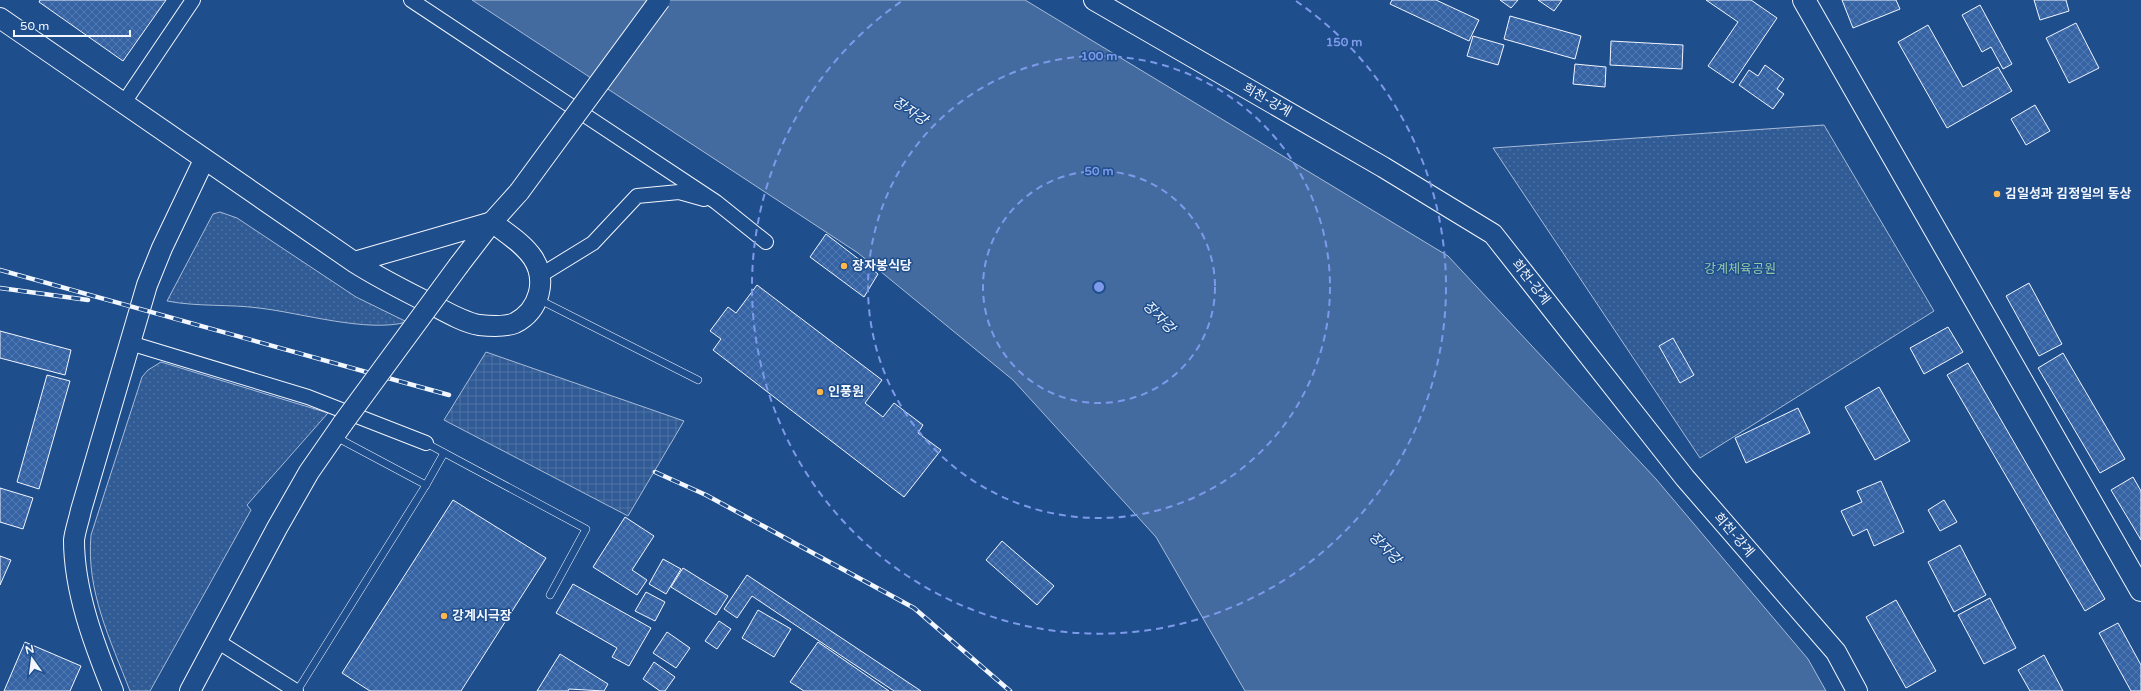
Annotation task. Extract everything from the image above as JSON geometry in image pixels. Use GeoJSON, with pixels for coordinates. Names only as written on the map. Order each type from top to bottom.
{"type":"FeatureCollection","features":[{"type":"Feature","properties":{"kind":"main road"},"geometry":{"type":"LineString","coordinates":[[190,691],[280,522],[309,472],[459,265],[492,222],[519,192],[660,0]]}},
{"type":"Feature","properties":{"kind":"main road","name":"희천-강계"},"geometry":{"type":"LineString","coordinates":[[1094,0],[1383,167],[1493,234],[1685,478],[1836,652],[1857,691]]}},
{"type":"Feature","properties":{"kind":"main road"},"geometry":{"type":"LineString","coordinates":[[1804,0],[2141,590]]}},
{"type":"Feature","properties":{"kind":"main road"},"geometry":{"type":"LineString","coordinates":[[0,18],[204,160],[378,277],[454,316],[477,324],[494,326],[515,323],[529,311],[538,299],[541,288],[540,275],[533,258],[521,244],[492,222]]}},
{"type":"Feature","properties":{"kind":"main road"},"geometry":{"type":"LineString","coordinates":[[113,691],[87,618],[78,578],[74,539],[80,510],[147,285],[162,248],[204,160]]}},
{"type":"Feature","properties":{"kind":"main road"},"geometry":{"type":"LineString","coordinates":[[354,262],[492,222]]}},
{"type":"Feature","properties":{"kind":"street"},"geometry":{"type":"LineString","coordinates":[[124,104],[193,0]]}},
{"type":"Feature","properties":{"kind":"street"},"geometry":{"type":"LineString","coordinates":[[411,0],[716,202],[766,242]]}},
{"type":"Feature","properties":{"kind":"street"},"geometry":{"type":"LineString","coordinates":[[540,275],[593,243],[637,196],[679,192],[716,202]]}},
{"type":"Feature","properties":{"kind":"street"},"geometry":{"type":"LineString","coordinates":[[130,342],[308,397],[426,443]]}},
{"type":"Feature","properties":{"kind":"street"},"geometry":{"type":"LineString","coordinates":[[217,641],[296,691]]}},
{"type":"Feature","properties":{"kind":"lane"},"geometry":{"type":"LineString","coordinates":[[538,299],[698,380]]}},
{"type":"Feature","properties":{"kind":"lane"},"geometry":{"type":"LineString","coordinates":[[338,430],[426,485]]}},
{"type":"Feature","properties":{"kind":"lane"},"geometry":{"type":"LineString","coordinates":[[426,443],[586,529],[550,595]]}},
{"type":"Feature","properties":{"kind":"lane"},"geometry":{"type":"LineString","coordinates":[[296,691],[426,485],[444,453]]}},
{"type":"Feature","properties":{"kind":"green space","name":"강계체육공원"},"geometry":{"type":"Polygon","coordinates":[[[1824,125],[1934,311],[1700,458],[1493,148],[1824,125]]]}},
{"type":"Feature","properties":{"kind":"green space"},"geometry":{"type":"Polygon","coordinates":[[[220,212],[237,218],[356,297],[407,322],[391,325],[354,324],[276,310],[167,301],[213,214],[220,212]]]}},
{"type":"Feature","properties":{"kind":"green space"},"geometry":{"type":"Polygon","coordinates":[[[161,362],[328,413],[247,505],[251,510],[150,691],[130,691],[108,634],[96,595],[90,556],[91,535],[142,377],[148,370],[161,362]]]}},
{"type":"Feature","properties":{"kind":"shaded area"},"geometry":{"type":"Polygon","coordinates":[[[486,352],[684,421],[628,516],[444,420],[486,352]]]}},
{"type":"Feature","properties":{"kind":"water","name":"장자강"},"geometry":{"type":"Polygon","coordinates":[[[472,0],[1025,0],[1448,256],[1656,479],[1808,659],[1826,691],[1245,691],[1156,537],[1013,380],[858,253],[472,0]]]}},
{"type":"Feature","properties":{"kind":"building"},"geometry":{"type":"Polygon","coordinates":[[[40,0],[166,0],[123,61],[39,2],[40,0]]]}},
{"type":"Feature","properties":{"kind":"building"},"geometry":{"type":"Polygon","coordinates":[[[1392,0],[1436,0],[1479,20],[1469,41],[1390,4],[1392,0]]]}},
{"type":"Feature","properties":{"kind":"building"},"geometry":{"type":"Polygon","coordinates":[[[1500,0],[1518,0],[1511,8],[1500,0]]]}},
{"type":"Feature","properties":{"kind":"building"},"geometry":{"type":"Polygon","coordinates":[[[1538,0],[1562,0],[1554,11],[1538,0]]]}},
{"type":"Feature","properties":{"kind":"building"},"geometry":{"type":"Polygon","coordinates":[[[1706,0],[1751,0],[1777,18],[1733,83],[1708,66],[1738,22],[1706,0]]]}},
{"type":"Feature","properties":{"kind":"building"},"geometry":{"type":"Polygon","coordinates":[[[1842,0],[1896,0],[1900,9],[1853,28],[1842,0]]]}},
{"type":"Feature","properties":{"kind":"building"},"geometry":{"type":"Polygon","coordinates":[[[2034,0],[2066,0],[2069,11],[2040,20],[2034,0]]]}},
{"type":"Feature","properties":{"kind":"building"},"geometry":{"type":"Polygon","coordinates":[[[1980,5],[2012,64],[2003,69],[1991,47],[1982,52],[1962,15],[1980,5]]]}},
{"type":"Feature","properties":{"kind":"building"},"geometry":{"type":"Polygon","coordinates":[[[1510,16],[1581,36],[1575,59],[1504,39],[1510,16]]]}},
{"type":"Feature","properties":{"kind":"building"},"geometry":{"type":"Polygon","coordinates":[[[2076,23],[2099,68],[2069,83],[2046,38],[2076,23]]]}},
{"type":"Feature","properties":{"kind":"building"},"geometry":{"type":"Polygon","coordinates":[[[1928,25],[1963,87],[1998,67],[2012,91],[1947,128],[1898,42],[1928,25]]]}},
{"type":"Feature","properties":{"kind":"building"},"geometry":{"type":"Polygon","coordinates":[[[1473,36],[1504,45],[1498,65],[1467,56],[1473,36]]]}},
{"type":"Feature","properties":{"kind":"building"},"geometry":{"type":"Polygon","coordinates":[[[1611,41],[1683,45],[1682,69],[1610,65],[1611,41]]]}},
{"type":"Feature","properties":{"kind":"building"},"geometry":{"type":"Polygon","coordinates":[[[1575,64],[1606,67],[1605,87],[1573,84],[1575,64]]]}},
{"type":"Feature","properties":{"kind":"building"},"geometry":{"type":"Polygon","coordinates":[[[1765,65],[1784,79],[1777,89],[1784,94],[1773,109],[1739,85],[1749,70],[1758,76],[1765,65]]]}},
{"type":"Feature","properties":{"kind":"building"},"geometry":{"type":"Polygon","coordinates":[[[2035,105],[2050,131],[2026,145],[2011,119],[2035,105]]]}},
{"type":"Feature","properties":{"kind":"building","name":"장자봉식당"},"geometry":{"type":"Polygon","coordinates":[[[826,234],[878,274],[864,297],[810,257],[826,234]]]}},
{"type":"Feature","properties":{"kind":"building"},"geometry":{"type":"Polygon","coordinates":[[[2029,283],[2062,344],[2039,356],[2006,296],[2029,283]]]}},
{"type":"Feature","properties":{"kind":"building","name":"인풍원"},"geometry":{"type":"Polygon","coordinates":[[[757,285],[882,380],[865,403],[883,417],[894,403],[923,425],[918,433],[941,450],[904,497],[713,350],[721,339],[710,331],[728,307],[736,313],[757,285]]]}},
{"type":"Feature","properties":{"kind":"building"},"geometry":{"type":"Polygon","coordinates":[[[1948,327],[1963,352],[1924,374],[1910,348],[1948,327]]]}},
{"type":"Feature","properties":{"kind":"building"},"geometry":{"type":"Polygon","coordinates":[[[0,331],[71,350],[65,375],[0,358],[0,331]]]}},
{"type":"Feature","properties":{"kind":"building"},"geometry":{"type":"Polygon","coordinates":[[[1673,338],[1694,375],[1680,383],[1659,346],[1673,338]]]}},
{"type":"Feature","properties":{"kind":"building"},"geometry":{"type":"Polygon","coordinates":[[[2063,353],[2125,459],[2100,473],[2038,368],[2063,353]]]}},
{"type":"Feature","properties":{"kind":"building"},"geometry":{"type":"Polygon","coordinates":[[[1968,363],[2105,599],[2085,611],[1947,375],[1968,363]]]}},
{"type":"Feature","properties":{"kind":"building"},"geometry":{"type":"Polygon","coordinates":[[[47,375],[70,381],[39,489],[17,482],[47,375]]]}},
{"type":"Feature","properties":{"kind":"building"},"geometry":{"type":"Polygon","coordinates":[[[1879,387],[1910,441],[1875,460],[1845,407],[1879,387]]]}},
{"type":"Feature","properties":{"kind":"building"},"geometry":{"type":"Polygon","coordinates":[[[1798,408],[1810,433],[1746,463],[1735,438],[1798,408]]]}},
{"type":"Feature","properties":{"kind":"building"},"geometry":{"type":"Polygon","coordinates":[[[2133,477],[2141,491],[2141,540],[2111,490],[2133,477]]]}},
{"type":"Feature","properties":{"kind":"building"},"geometry":{"type":"Polygon","coordinates":[[[1881,481],[1904,532],[1874,546],[1867,529],[1853,536],[1841,511],[1862,502],[1857,491],[1881,481]]]}},
{"type":"Feature","properties":{"kind":"building"},"geometry":{"type":"Polygon","coordinates":[[[0,488],[33,498],[23,529],[0,522],[0,488]]]}},
{"type":"Feature","properties":{"kind":"building","name":"강계시극장"},"geometry":{"type":"Polygon","coordinates":[[[453,500],[546,558],[461,691],[370,691],[342,673],[453,500]]]}},
{"type":"Feature","properties":{"kind":"building"},"geometry":{"type":"Polygon","coordinates":[[[1944,500],[1957,522],[1940,531],[1928,510],[1944,500]]]}},
{"type":"Feature","properties":{"kind":"building"},"geometry":{"type":"Polygon","coordinates":[[[625,517],[654,536],[632,570],[647,580],[637,595],[593,567],[625,517]]]}},
{"type":"Feature","properties":{"kind":"building"},"geometry":{"type":"Polygon","coordinates":[[[1002,541],[1054,586],[1037,605],[986,560],[1002,541]]]}},
{"type":"Feature","properties":{"kind":"building"},"geometry":{"type":"Polygon","coordinates":[[[1960,545],[1986,595],[1954,612],[1928,562],[1960,545]]]}},
{"type":"Feature","properties":{"kind":"building"},"geometry":{"type":"Polygon","coordinates":[[[0,556],[11,560],[0,585],[0,556]]]}},
{"type":"Feature","properties":{"kind":"building"},"geometry":{"type":"Polygon","coordinates":[[[663,559],[681,569],[666,594],[649,584],[663,559]]]}},
{"type":"Feature","properties":{"kind":"building"},"geometry":{"type":"Polygon","coordinates":[[[683,568],[728,596],[716,615],[671,587],[683,568]]]}},
{"type":"Feature","properties":{"kind":"building"},"geometry":{"type":"Polygon","coordinates":[[[747,575],[921,691],[894,691],[752,596],[737,618],[724,609],[747,575]]]}},
{"type":"Feature","properties":{"kind":"building"},"geometry":{"type":"Polygon","coordinates":[[[573,584],[651,628],[629,666],[612,657],[617,648],[556,613],[573,584]]]}},
{"type":"Feature","properties":{"kind":"building"},"geometry":{"type":"Polygon","coordinates":[[[646,592],[665,602],[655,621],[635,611],[646,592]]]}},
{"type":"Feature","properties":{"kind":"building"},"geometry":{"type":"Polygon","coordinates":[[[1990,598],[2016,648],[1984,664],[1958,615],[1990,598]]]}},
{"type":"Feature","properties":{"kind":"building"},"geometry":{"type":"Polygon","coordinates":[[[1896,600],[1936,671],[1906,688],[1866,617],[1896,600]]]}},
{"type":"Feature","properties":{"kind":"building"},"geometry":{"type":"Polygon","coordinates":[[[758,610],[791,629],[774,657],[742,638],[758,610]]]}},
{"type":"Feature","properties":{"kind":"building"},"geometry":{"type":"Polygon","coordinates":[[[719,621],[731,629],[717,649],[705,641],[719,621]]]}},
{"type":"Feature","properties":{"kind":"building"},"geometry":{"type":"Polygon","coordinates":[[[2118,623],[2141,665],[2141,691],[2131,691],[2099,633],[2118,623]]]}},
{"type":"Feature","properties":{"kind":"building"},"geometry":{"type":"Polygon","coordinates":[[[667,632],[690,648],[676,668],[653,653],[667,632]]]}},
{"type":"Feature","properties":{"kind":"building"},"geometry":{"type":"Polygon","coordinates":[[[25,642],[81,666],[70,691],[4,691],[25,642]]]}},
{"type":"Feature","properties":{"kind":"building"},"geometry":{"type":"Polygon","coordinates":[[[818,642],[889,691],[804,691],[790,682],[818,642]]]}},
{"type":"Feature","properties":{"kind":"building"},"geometry":{"type":"Polygon","coordinates":[[[560,654],[608,684],[604,691],[569,689],[568,691],[537,691],[560,654]]]}},
{"type":"Feature","properties":{"kind":"building"},"geometry":{"type":"Polygon","coordinates":[[[2044,655],[2063,691],[2030,691],[2018,670],[2044,655]]]}},
{"type":"Feature","properties":{"kind":"building"},"geometry":{"type":"Polygon","coordinates":[[[654,662],[675,677],[665,691],[660,691],[643,679],[654,662]]]}},
{"type":"Feature","properties":{"kind":"railway"},"geometry":{"type":"LineString","coordinates":[[0,270],[449,395]]}},
{"type":"Feature","properties":{"kind":"railway"},"geometry":{"type":"LineString","coordinates":[[0,288],[88,300]]}},
{"type":"Feature","properties":{"kind":"railway"},"geometry":{"type":"LineString","coordinates":[[655,472],[706,495],[914,608],[1010,691]]}},
{"type":"Feature","properties":{"kind":"place","name":"김일성과 김정일의 동상"},"geometry":{"type":"Point","coordinates":[1997,194]}},
{"type":"Feature","properties":{"kind":"place","name":"장자봉식당"},"geometry":{"type":"Point","coordinates":[844,266]}},
{"type":"Feature","properties":{"kind":"place","name":"인풍원"},"geometry":{"type":"Point","coordinates":[820,392]}},
{"type":"Feature","properties":{"kind":"place","name":"강계시극장"},"geometry":{"type":"Point","coordinates":[444,616]}}]}
